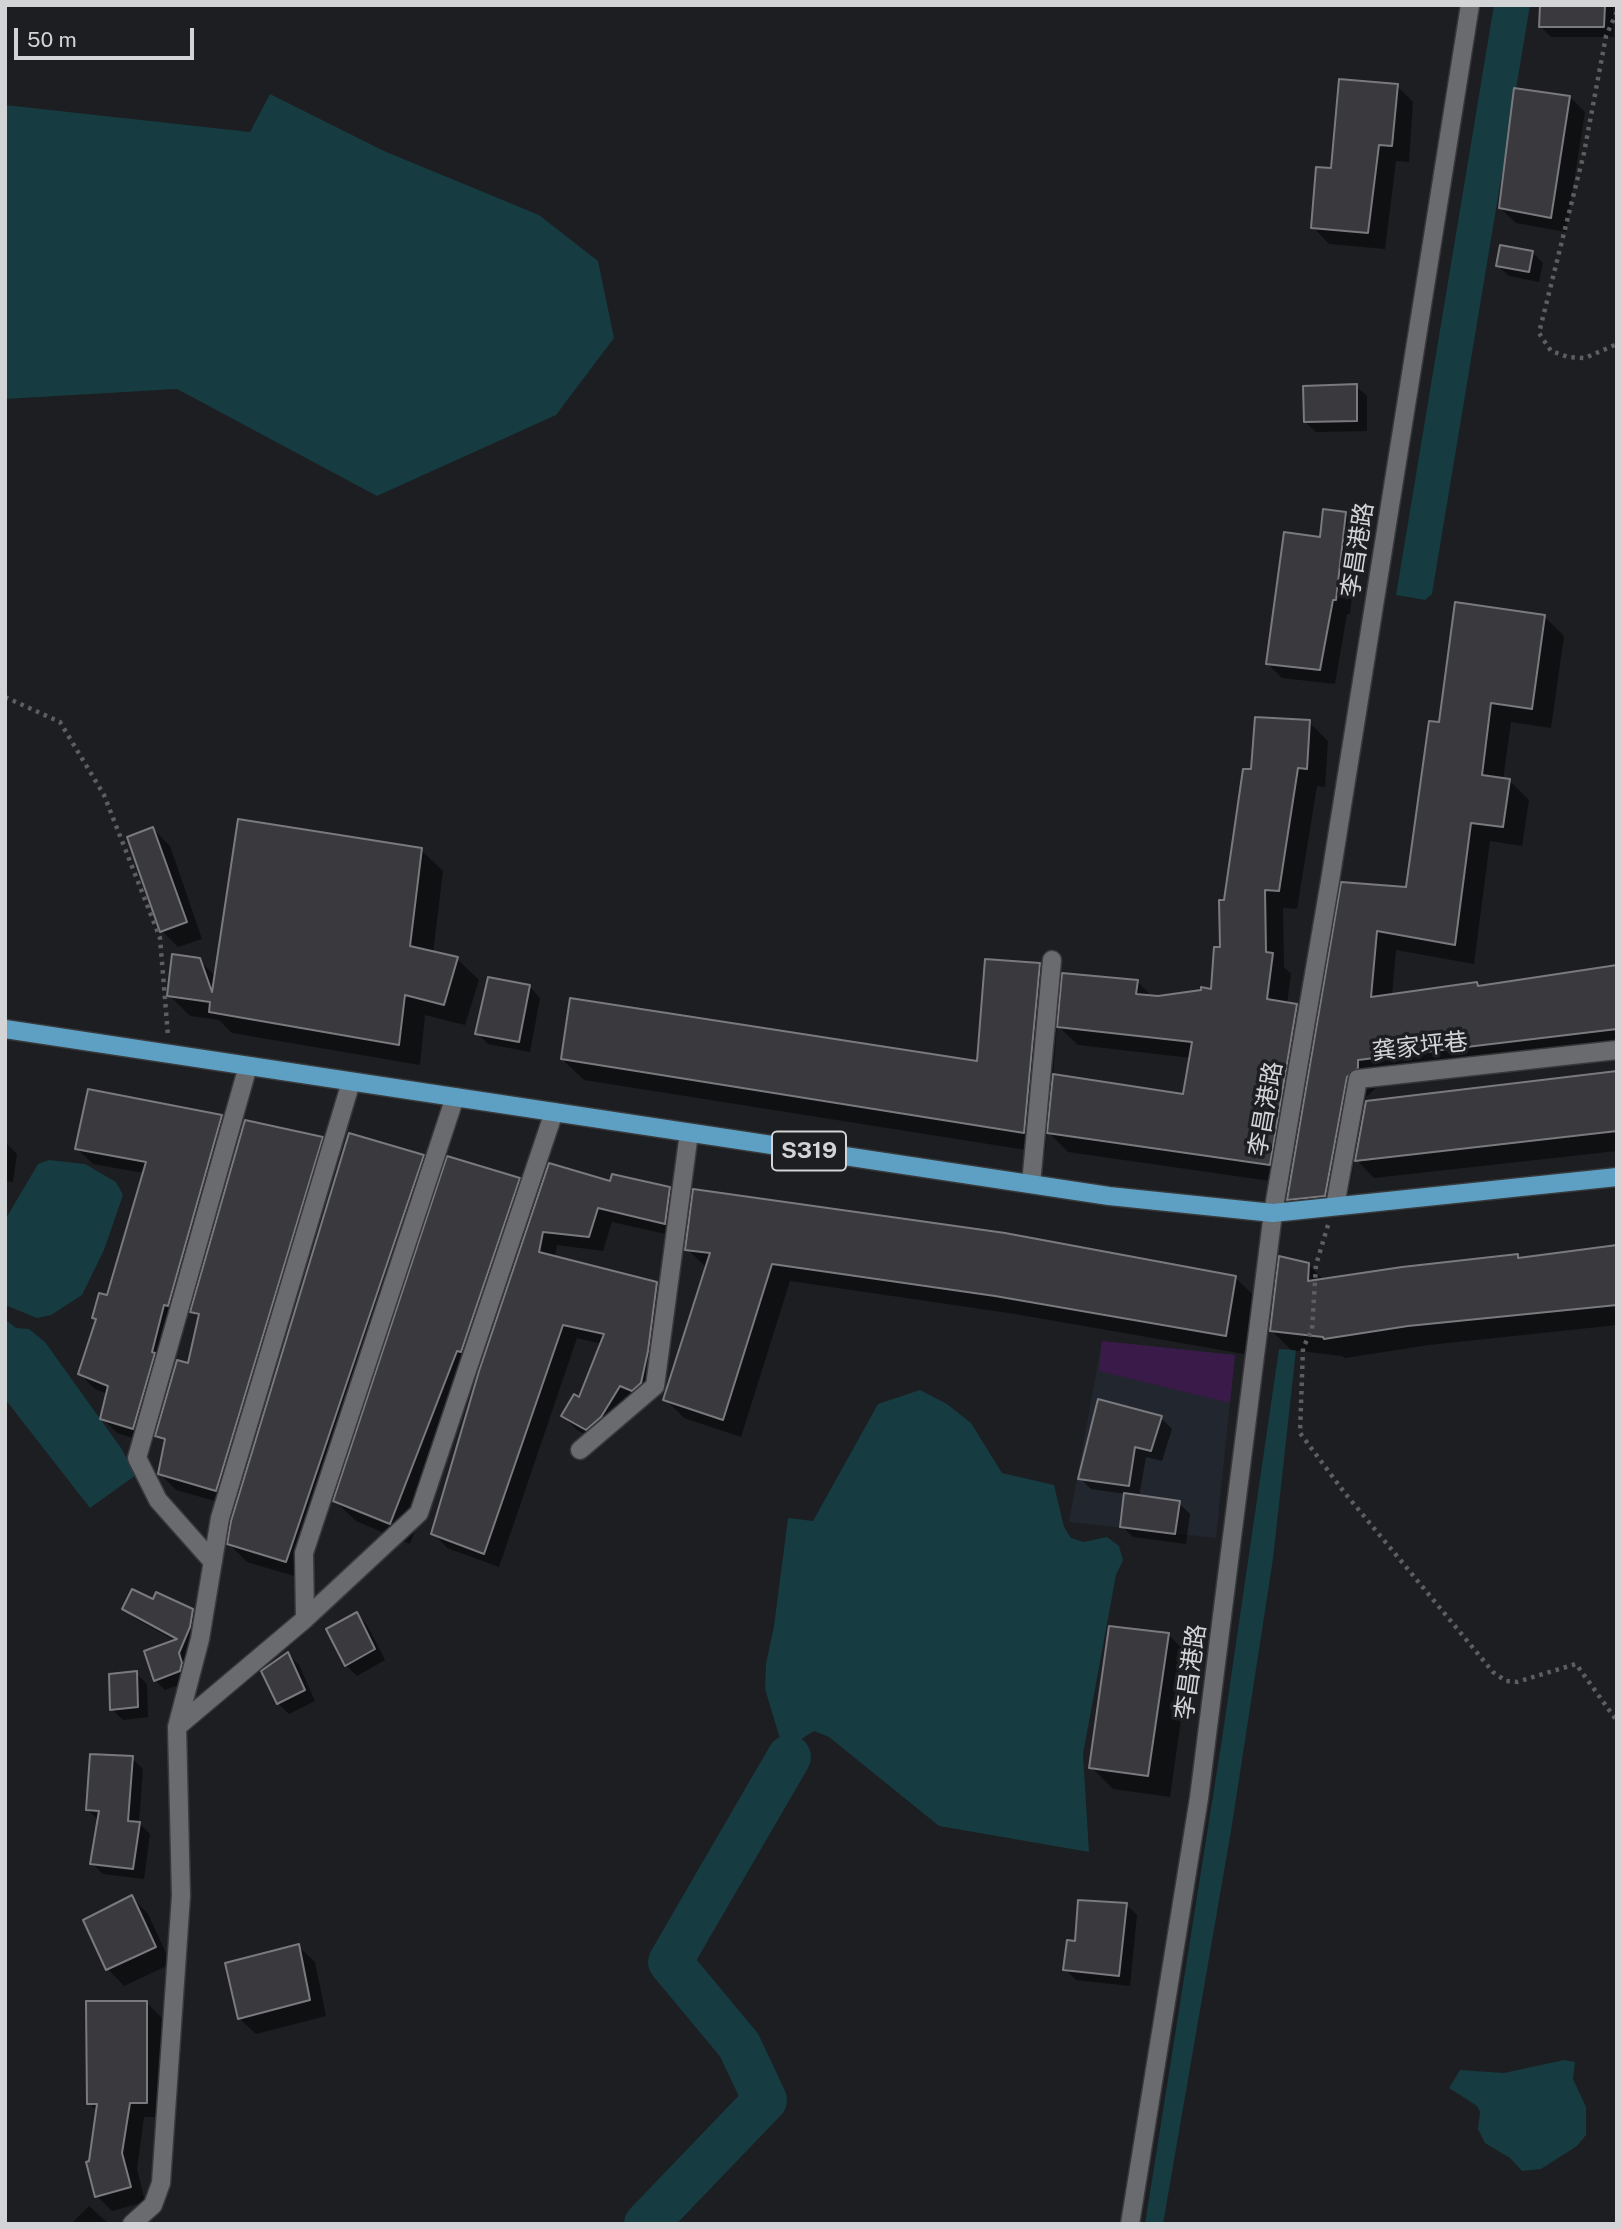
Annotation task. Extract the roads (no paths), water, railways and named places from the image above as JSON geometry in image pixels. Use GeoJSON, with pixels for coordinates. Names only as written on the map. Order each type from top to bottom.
{"type":"FeatureCollection","features":[{"type":"Feature","properties":{"kind":"main road","name":"S319"},"geometry":{"type":"LineString","coordinates":[[5,1029],[1109,1196],[1273,1213],[1617,1177]]}},
{"type":"Feature","properties":{"kind":"street","name":"李昌港路"},"geometry":{"type":"LineString","coordinates":[[1130,2224],[1199,1798],[1273,1213],[1332,867],[1470,5]]}},
{"type":"Feature","properties":{"kind":"street"},"geometry":{"type":"LineString","coordinates":[[1031,1184],[1052,960]]}},
{"type":"Feature","properties":{"kind":"street","name":"龚家坪巷"},"geometry":{"type":"LineString","coordinates":[[1335,1206],[1358,1079],[1617,1050]]}},
{"type":"Feature","properties":{"kind":"street"},"geometry":{"type":"LineString","coordinates":[[213,1562],[158,1500],[137,1458],[248,1066]]}},
{"type":"Feature","properties":{"kind":"street"},"geometry":{"type":"LineString","coordinates":[[132,2224],[153,2205],[161,2183],[181,1896],[177,1727],[200,1639],[220,1518],[351,1082]]}},
{"type":"Feature","properties":{"kind":"street"},"geometry":{"type":"LineString","coordinates":[[305,1619],[304,1553],[455,1097]]}},
{"type":"Feature","properties":{"kind":"street"},"geometry":{"type":"LineString","coordinates":[[177,1727],[305,1619],[419,1513],[554,1112]]}},
{"type":"Feature","properties":{"kind":"street"},"geometry":{"type":"LineString","coordinates":[[580,1450],[655,1386],[689,1133]]}},
{"type":"Feature","properties":{"kind":"water"},"geometry":{"type":"Polygon","coordinates":[[[1494,5],[1530,5],[1432,594],[1425,600],[1396,595],[1494,5]]]}},
{"type":"Feature","properties":{"kind":"water"},"geometry":{"type":"Polygon","coordinates":[[[270,94],[384,151],[539,215],[598,261],[614,338],[556,415],[377,496],[177,389],[5,399],[5,105],[250,132],[270,94]]]}},
{"type":"Feature","properties":{"kind":"water"},"geometry":{"type":"Polygon","coordinates":[[[49,1160],[85,1164],[116,1182],[123,1195],[104,1250],[82,1295],[51,1315],[37,1318],[5,1305],[5,1220],[38,1164],[49,1160]]]}},
{"type":"Feature","properties":{"kind":"water"},"geometry":{"type":"Polygon","coordinates":[[[5,1319],[16,1328],[29,1329],[45,1342],[121,1448],[136,1475],[90,1508],[5,1399],[5,1319]]]}},
{"type":"Feature","properties":{"kind":"water"},"geometry":{"type":"Polygon","coordinates":[[[1279,1349],[1296,1350],[1273,1559],[1231,1831],[1163,2224],[1145,2224],[1222,1739],[1279,1349]]]}},
{"type":"Feature","properties":{"kind":"water"},"geometry":{"type":"Polygon","coordinates":[[[920,1390],[947,1404],[971,1423],[1002,1473],[1054,1485],[1064,1527],[1071,1538],[1084,1542],[1107,1537],[1119,1546],[1123,1560],[1116,1575],[1083,1754],[1089,1852],[939,1826],[829,1737],[814,1731],[803,1738],[783,1764],[781,1742],[765,1689],[766,1664],[774,1626],[788,1518],[813,1521],[878,1404],[920,1390]]]}},
{"type":"Feature","properties":{"kind":"water"},"geometry":{"type":"Polygon","coordinates":[[[1564,2060],[1575,2062],[1573,2079],[1586,2107],[1586,2135],[1577,2146],[1541,2169],[1522,2171],[1510,2158],[1485,2143],[1478,2129],[1480,2112],[1477,2106],[1449,2088],[1460,2070],[1504,2073],[1564,2060]]]}},
{"type":"Feature","properties":{"kind":"waterway"},"geometry":{"type":"LineString","coordinates":[[646,2224],[765,2100],[739,2045],[670,1962],[789,1757]]}}]}
